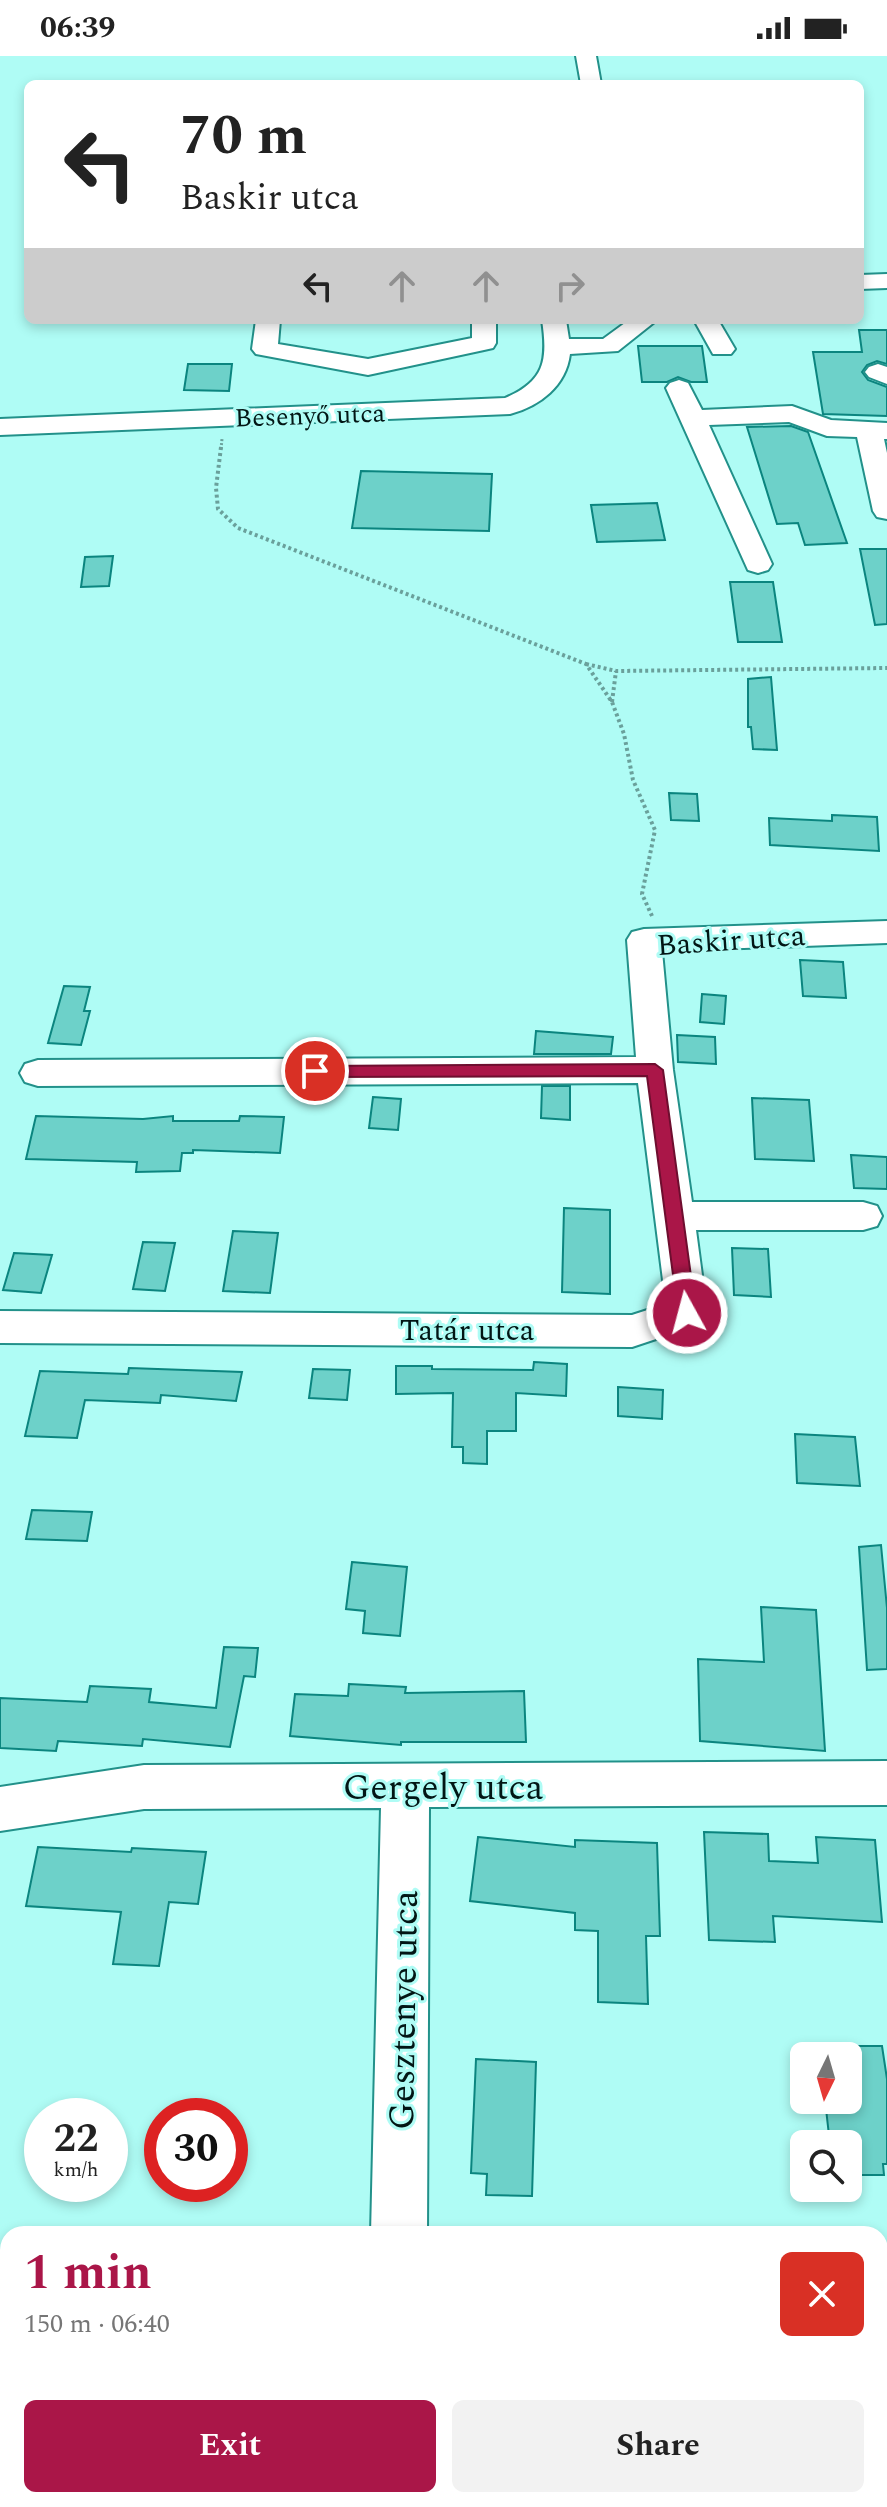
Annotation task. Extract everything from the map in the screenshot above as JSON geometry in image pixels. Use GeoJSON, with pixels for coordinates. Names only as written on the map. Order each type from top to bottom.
{"type":"FeatureCollection","features":[{"type":"Feature","properties":{"kind":"street"},"geometry":{"type":"LineString","coordinates":[[586,56],[590,80]]}},
{"type":"Feature","properties":{"kind":"street"},"geometry":{"type":"LineString","coordinates":[[864,282],[887,281]]}},
{"type":"Feature","properties":{"kind":"street"},"geometry":{"type":"LineString","coordinates":[[268,324],[265,349],[368,367],[484,343],[484,324]]}},
{"type":"Feature","properties":{"kind":"street"},"geometry":{"type":"LineString","coordinates":[[555,324],[560,347],[609,346],[639,324]]}},
{"type":"Feature","properties":{"kind":"street"},"geometry":{"type":"LineString","coordinates":[[708,324],[722,349]]}},
{"type":"Feature","properties":{"kind":"street","name":"Besenyő utca"},"geometry":{"type":"LineString","coordinates":[[0,427],[510,406],[528,399],[545,386],[558,361],[560,347]]}},
{"type":"Feature","properties":{"kind":"street"},"geometry":{"type":"LineString","coordinates":[[368,367],[371,412]]}},
{"type":"Feature","properties":{"kind":"street"},"geometry":{"type":"LineString","coordinates":[[679,388],[758,564]]}},
{"type":"Feature","properties":{"kind":"street"},"geometry":{"type":"LineString","coordinates":[[692,418],[792,414],[827,428],[877,430],[887,511]]}},
{"type":"Feature","properties":{"kind":"street","name":"Baskir utca"},"geometry":{"type":"LineString","coordinates":[[655,1070],[644,940],[887,932]]}},
{"type":"Feature","properties":{"kind":"street"},"geometry":{"type":"LineString","coordinates":[[38,1073],[655,1070]]}},
{"type":"Feature","properties":{"kind":"street","name":"Tatár utca"},"geometry":{"type":"LineString","coordinates":[[0,1327],[632,1331],[687,1313],[655,1070]]}},
{"type":"Feature","properties":{"kind":"street"},"geometry":{"type":"LineString","coordinates":[[674,1216],[863,1216]]}},
{"type":"Feature","properties":{"kind":"street","name":"Gergely utca"},"geometry":{"type":"LineString","coordinates":[[0,1809],[144,1787],[887,1783]]}},
{"type":"Feature","properties":{"kind":"street","name":"Gesztenye utca"},"geometry":{"type":"LineString","coordinates":[[399,2226],[405,1787]]}},
{"type":"Feature","properties":{"kind":"path"},"geometry":{"type":"LineString","coordinates":[[224,418],[216,488],[218,509],[238,528],[586,664],[616,671],[887,668]]}},
{"type":"Feature","properties":{"kind":"path"},"geometry":{"type":"LineString","coordinates":[[586,664],[612,702],[624,734],[633,780],[655,830],[642,894],[663,939]]}},
{"type":"Feature","properties":{"kind":"path"},"geometry":{"type":"LineString","coordinates":[[612,702],[616,671]]}},
{"type":"Feature","properties":{"kind":"building"},"geometry":{"type":"Polygon","coordinates":[[[859,330],[887,330],[887,364],[877,361],[867,365],[862,372],[868,380],[887,387],[887,416],[823,414],[813,352],[862,352],[859,330]]]}},
{"type":"Feature","properties":{"kind":"building"},"geometry":{"type":"Polygon","coordinates":[[[638,346],[702,346],[707,382],[691,382],[678,377],[667,382],[642,382],[638,346]]]}},
{"type":"Feature","properties":{"kind":"building"},"geometry":{"type":"Polygon","coordinates":[[[188,364],[232,364],[229,391],[184,390],[188,364]]]}},
{"type":"Feature","properties":{"kind":"building"},"geometry":{"type":"Polygon","coordinates":[[[791,426],[808,432],[847,543],[805,545],[798,523],[777,524],[747,427],[791,426]]]}},
{"type":"Feature","properties":{"kind":"building"},"geometry":{"type":"Polygon","coordinates":[[[361,471],[492,474],[489,531],[352,528],[361,471]]]}},
{"type":"Feature","properties":{"kind":"building"},"geometry":{"type":"Polygon","coordinates":[[[657,503],[665,540],[597,542],[591,505],[657,503]]]}},
{"type":"Feature","properties":{"kind":"building"},"geometry":{"type":"Polygon","coordinates":[[[860,549],[887,549],[887,624],[875,625],[860,549]]]}},
{"type":"Feature","properties":{"kind":"building"},"geometry":{"type":"Polygon","coordinates":[[[113,556],[109,586],[81,587],[85,557],[113,556]]]}},
{"type":"Feature","properties":{"kind":"building"},"geometry":{"type":"Polygon","coordinates":[[[730,582],[773,582],[782,642],[738,642],[730,582]]]}},
{"type":"Feature","properties":{"kind":"building"},"geometry":{"type":"Polygon","coordinates":[[[771,677],[777,750],[753,749],[751,727],[748,727],[748,679],[771,677]]]}},
{"type":"Feature","properties":{"kind":"building"},"geometry":{"type":"Polygon","coordinates":[[[669,793],[697,794],[699,821],[671,820],[669,793]]]}},
{"type":"Feature","properties":{"kind":"building"},"geometry":{"type":"Polygon","coordinates":[[[832,815],[877,817],[879,851],[770,845],[769,818],[832,821],[832,815]]]}},
{"type":"Feature","properties":{"kind":"building"},"geometry":{"type":"Polygon","coordinates":[[[800,960],[843,962],[846,998],[803,996],[800,960]]]}},
{"type":"Feature","properties":{"kind":"building"},"geometry":{"type":"Polygon","coordinates":[[[64,986],[90,987],[84,1011],[90,1011],[81,1045],[48,1043],[64,986]]]}},
{"type":"Feature","properties":{"kind":"building"},"geometry":{"type":"Polygon","coordinates":[[[702,994],[726,996],[724,1024],[700,1022],[702,994]]]}},
{"type":"Feature","properties":{"kind":"building"},"geometry":{"type":"Polygon","coordinates":[[[536,1031],[613,1037],[611,1054],[534,1054],[536,1031]]]}},
{"type":"Feature","properties":{"kind":"building"},"geometry":{"type":"Polygon","coordinates":[[[677,1035],[715,1037],[716,1064],[678,1062],[677,1035]]]}},
{"type":"Feature","properties":{"kind":"building"},"geometry":{"type":"Polygon","coordinates":[[[542,1086],[570,1086],[570,1120],[541,1118],[542,1086]]]}},
{"type":"Feature","properties":{"kind":"building"},"geometry":{"type":"Polygon","coordinates":[[[373,1097],[401,1099],[398,1130],[369,1128],[373,1097]]]}},
{"type":"Feature","properties":{"kind":"building"},"geometry":{"type":"Polygon","coordinates":[[[752,1098],[809,1100],[814,1161],[755,1159],[752,1098]]]}},
{"type":"Feature","properties":{"kind":"building"},"geometry":{"type":"Polygon","coordinates":[[[36,1116],[143,1119],[173,1116],[173,1121],[239,1121],[240,1116],[284,1117],[280,1153],[193,1150],[193,1153],[182,1153],[180,1171],[136,1172],[137,1162],[26,1159],[36,1116]]]}},
{"type":"Feature","properties":{"kind":"building"},"geometry":{"type":"Polygon","coordinates":[[[851,1155],[887,1157],[887,1189],[854,1188],[851,1155]]]}},
{"type":"Feature","properties":{"kind":"building"},"geometry":{"type":"Polygon","coordinates":[[[564,1208],[610,1210],[610,1294],[562,1292],[564,1208]]]}},
{"type":"Feature","properties":{"kind":"building"},"geometry":{"type":"Polygon","coordinates":[[[233,1231],[278,1233],[270,1293],[223,1291],[233,1231]]]}},
{"type":"Feature","properties":{"kind":"building"},"geometry":{"type":"Polygon","coordinates":[[[143,1242],[175,1243],[165,1291],[133,1289],[143,1242]]]}},
{"type":"Feature","properties":{"kind":"building"},"geometry":{"type":"Polygon","coordinates":[[[732,1248],[768,1249],[771,1297],[734,1295],[732,1248]]]}},
{"type":"Feature","properties":{"kind":"building"},"geometry":{"type":"Polygon","coordinates":[[[14,1253],[52,1255],[41,1293],[3,1290],[14,1253]]]}},
{"type":"Feature","properties":{"kind":"building"},"geometry":{"type":"Polygon","coordinates":[[[534,1362],[567,1364],[566,1396],[516,1393],[516,1431],[487,1431],[487,1464],[463,1463],[463,1447],[452,1447],[453,1393],[396,1394],[396,1366],[533,1370],[534,1362]]]}},
{"type":"Feature","properties":{"kind":"building"},"geometry":{"type":"Polygon","coordinates":[[[129,1368],[242,1372],[236,1401],[161,1395],[160,1403],[85,1400],[77,1438],[25,1436],[40,1371],[128,1374],[129,1368]]]}},
{"type":"Feature","properties":{"kind":"building"},"geometry":{"type":"Polygon","coordinates":[[[313,1369],[350,1370],[347,1400],[309,1398],[313,1369]]]}},
{"type":"Feature","properties":{"kind":"building"},"geometry":{"type":"Polygon","coordinates":[[[618,1387],[663,1390],[662,1419],[618,1416],[618,1387]]]}},
{"type":"Feature","properties":{"kind":"building"},"geometry":{"type":"Polygon","coordinates":[[[795,1434],[855,1437],[860,1486],[797,1483],[795,1434]]]}},
{"type":"Feature","properties":{"kind":"building"},"geometry":{"type":"Polygon","coordinates":[[[32,1510],[92,1512],[87,1541],[26,1539],[32,1510]]]}},
{"type":"Feature","properties":{"kind":"building"},"geometry":{"type":"Polygon","coordinates":[[[881,1545],[887,1608],[887,1669],[867,1670],[859,1547],[881,1545]]]}},
{"type":"Feature","properties":{"kind":"building"},"geometry":{"type":"Polygon","coordinates":[[[352,1562],[407,1567],[400,1636],[363,1633],[365,1611],[346,1609],[352,1562]]]}},
{"type":"Feature","properties":{"kind":"building"},"geometry":{"type":"Polygon","coordinates":[[[761,1607],[816,1610],[825,1751],[700,1741],[698,1659],[764,1662],[761,1607]]]}},
{"type":"Feature","properties":{"kind":"building"},"geometry":{"type":"Polygon","coordinates":[[[224,1647],[258,1648],[255,1677],[244,1676],[230,1747],[143,1739],[142,1746],[58,1741],[56,1751],[0,1748],[0,1698],[87,1702],[90,1686],[151,1689],[149,1702],[216,1708],[224,1647]]]}},
{"type":"Feature","properties":{"kind":"building"},"geometry":{"type":"Polygon","coordinates":[[[349,1684],[406,1687],[405,1693],[524,1691],[526,1742],[401,1742],[401,1745],[290,1736],[295,1694],[348,1696],[349,1684]]]}},
{"type":"Feature","properties":{"kind":"building"},"geometry":{"type":"Polygon","coordinates":[[[704,1832],[768,1834],[769,1861],[818,1863],[816,1837],[875,1840],[882,1922],[773,1916],[775,1942],[709,1940],[704,1832]]]}},
{"type":"Feature","properties":{"kind":"building"},"geometry":{"type":"Polygon","coordinates":[[[478,1837],[575,1847],[575,1840],[657,1843],[660,1936],[646,1936],[648,2004],[598,2002],[598,1931],[575,1930],[575,1913],[470,1901],[478,1837]]]}},
{"type":"Feature","properties":{"kind":"building"},"geometry":{"type":"Polygon","coordinates":[[[38,1847],[206,1852],[198,1904],[169,1902],[159,1966],[113,1964],[121,1912],[26,1906],[38,1847]]]}},
{"type":"Feature","properties":{"kind":"building"},"geometry":{"type":"Polygon","coordinates":[[[862,2046],[882,2046],[887,2079],[887,2164],[883,2164],[884,2175],[862,2175],[862,2130],[828,2130],[827,2114],[862,2114],[862,2046]]]}},
{"type":"Feature","properties":{"kind":"building"},"geometry":{"type":"Polygon","coordinates":[[[476,2059],[536,2062],[532,2196],[486,2195],[487,2174],[471,2173],[476,2059]]]}},
{"type":"Feature","properties":{"kind":"route"},"geometry":{"type":"LineString","coordinates":[[315,1071],[655,1070],[687,1313]]}}]}
